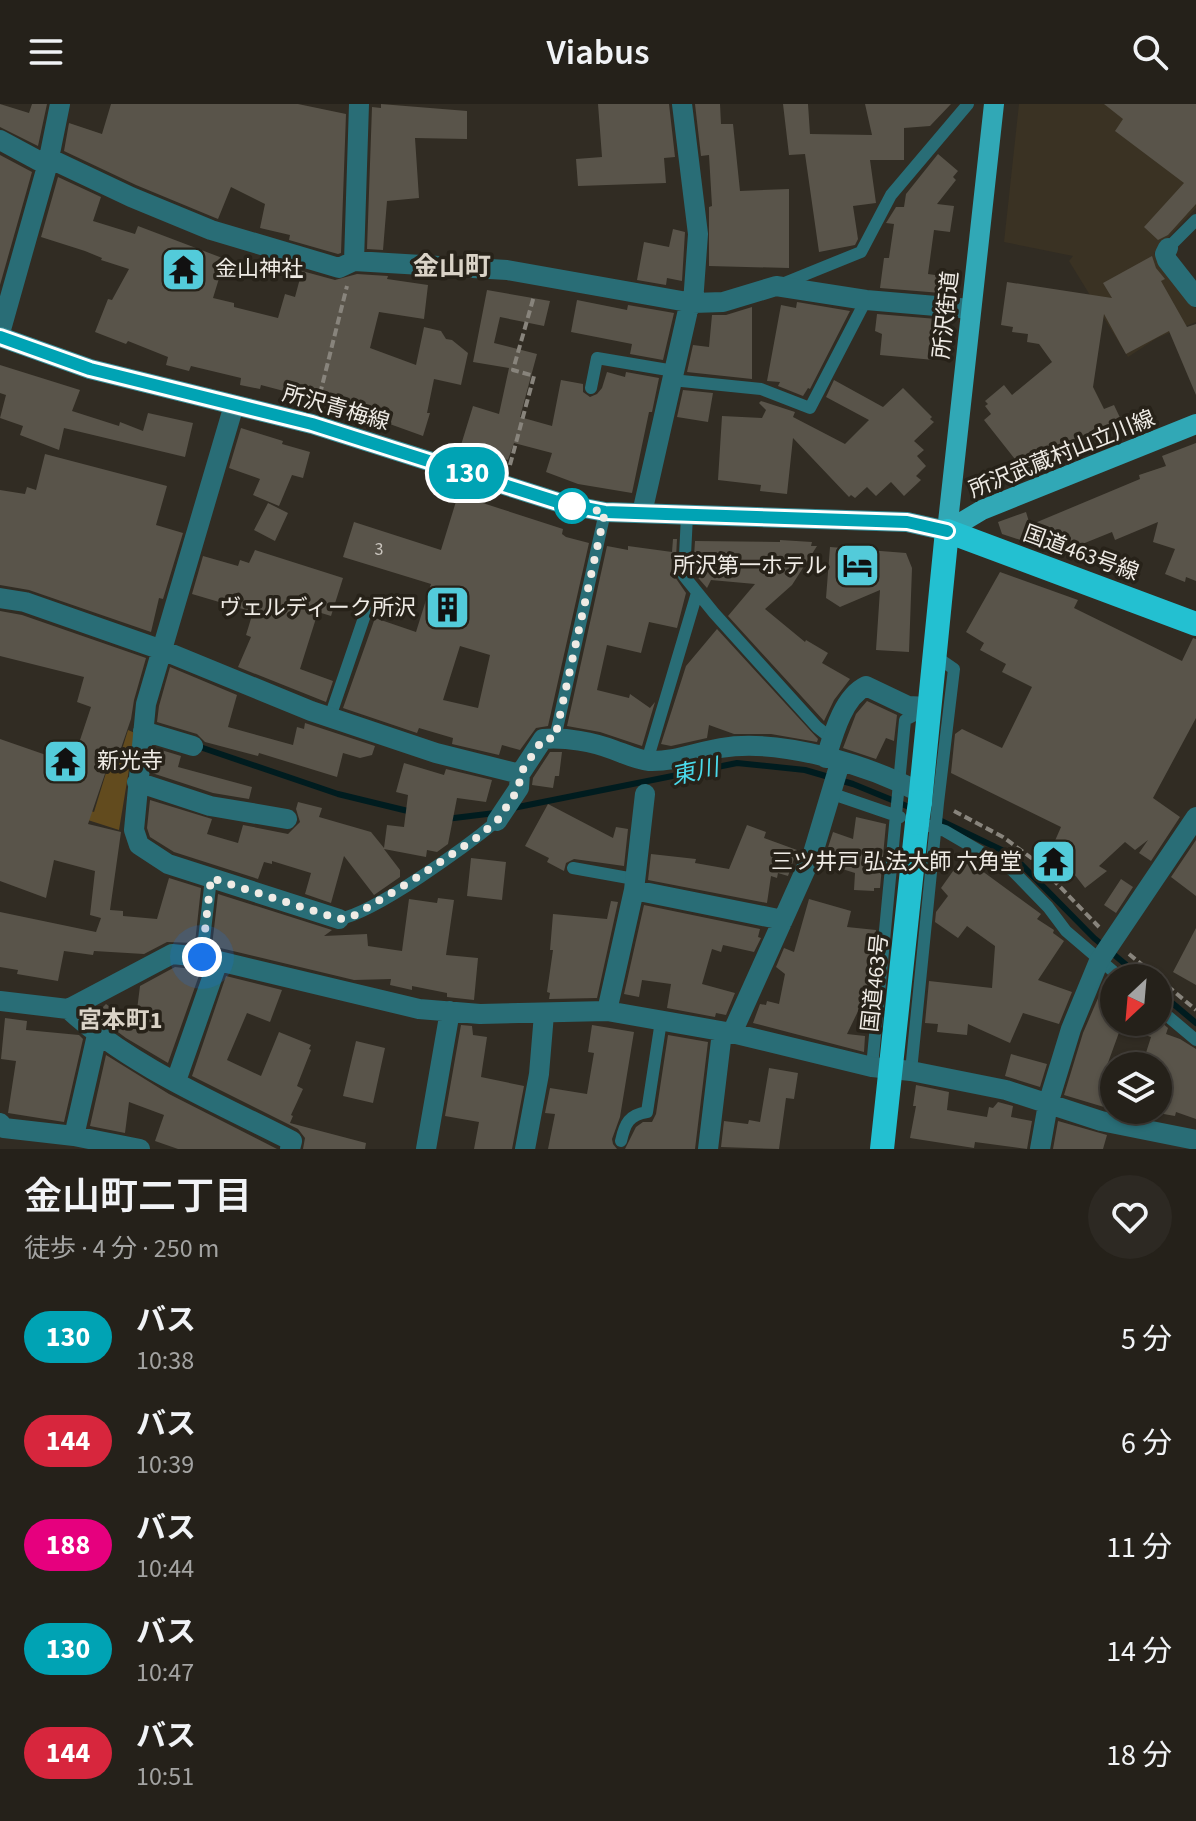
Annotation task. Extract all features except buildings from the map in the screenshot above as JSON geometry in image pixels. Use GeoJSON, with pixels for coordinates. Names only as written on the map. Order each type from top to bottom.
{"type":"FeatureCollection","features":[{"type":"Feature","properties":{"kind":"highway","name":"国道463号線"},"geometry":{"type":"LineString","coordinates":[[947,531],[1196,624]]}},
{"type":"Feature","properties":{"kind":"highway","name":"国道463号"},"geometry":{"type":"LineString","coordinates":[[882,1149],[947,531]]}},
{"type":"Feature","properties":{"kind":"main road","name":"所沢街道"},"geometry":{"type":"LineString","coordinates":[[947,531],[994,104]]}},
{"type":"Feature","properties":{"kind":"main road","name":"所沢青梅線"},"geometry":{"type":"LineString","coordinates":[[0,335],[90,369],[312,424],[564,504],[605,512],[907,522],[947,531]]}},
{"type":"Feature","properties":{"kind":"main road","name":"所沢武蔵村山立川線"},"geometry":{"type":"LineString","coordinates":[[947,531],[982,510],[1196,424]]}},
{"type":"Feature","properties":{"kind":"street"},"geometry":{"type":"LineString","coordinates":[[0,335],[48,163],[60,104]]}},
{"type":"Feature","properties":{"kind":"street"},"geometry":{"type":"LineString","coordinates":[[354,261],[359,104]]}},
{"type":"Feature","properties":{"kind":"street"},"geometry":{"type":"LineString","coordinates":[[642,513],[688,310],[693,303],[698,234],[682,104]]}},
{"type":"Feature","properties":{"kind":"street"},"geometry":{"type":"LineString","coordinates":[[0,140],[39,161],[57,162],[211,230],[339,268],[354,261],[507,270],[693,303],[723,302],[776,286],[866,300],[971,309]]}},
{"type":"Feature","properties":{"kind":"street"},"geometry":{"type":"LineString","coordinates":[[1168,248],[1165,254],[1167,260],[1196,297]]}},
{"type":"Feature","properties":{"kind":"street"},"geometry":{"type":"LineString","coordinates":[[234,405],[146,704],[134,830],[139,845],[168,864],[339,919]]}},
{"type":"Feature","properties":{"kind":"street"},"geometry":{"type":"LineString","coordinates":[[0,598],[25,602],[162,650],[330,717],[520,781]]}},
{"type":"Feature","properties":{"kind":"street"},"geometry":{"type":"LineString","coordinates":[[708,1149],[727,1032],[813,853],[830,791],[833,753],[855,692],[866,686],[908,706],[929,707]]}},
{"type":"Feature","properties":{"kind":"street"},"geometry":{"type":"LineString","coordinates":[[143,729],[193,746]]}},
{"type":"Feature","properties":{"kind":"street"},"geometry":{"type":"LineString","coordinates":[[497,821],[543,739],[555,738],[602,746],[647,761],[689,757],[722,748],[833,753],[898,783],[918,812]]}},
{"type":"Feature","properties":{"kind":"street"},"geometry":{"type":"LineString","coordinates":[[137,782],[210,806],[287,819]]}},
{"type":"Feature","properties":{"kind":"street"},"geometry":{"type":"LineString","coordinates":[[607,1011],[634,884],[645,794]]}},
{"type":"Feature","properties":{"kind":"street"},"geometry":{"type":"LineString","coordinates":[[1040,1149],[1048,1104],[1071,1029],[1103,954],[1196,817]]}},
{"type":"Feature","properties":{"kind":"street"},"geometry":{"type":"LineString","coordinates":[[634,884],[783,920]]}},
{"type":"Feature","properties":{"kind":"street"},"geometry":{"type":"LineString","coordinates":[[0,1001],[68,1009],[172,954],[210,959],[419,1009],[544,1014],[607,1011],[727,1032],[892,1069],[1006,1090],[1048,1104],[1100,1113]]}},
{"type":"Feature","properties":{"kind":"street"},"geometry":{"type":"LineString","coordinates":[[176,1081],[210,959]]}},
{"type":"Feature","properties":{"kind":"street"},"geometry":{"type":"LineString","coordinates":[[68,1009],[97,1035],[176,1081],[292,1141],[290,1149]]}},
{"type":"Feature","properties":{"kind":"street"},"geometry":{"type":"LineString","coordinates":[[426,1149],[450,1011]]}},
{"type":"Feature","properties":{"kind":"street"},"geometry":{"type":"LineString","coordinates":[[525,1149],[539,1074],[544,1014]]}},
{"type":"Feature","properties":{"kind":"street"},"geometry":{"type":"LineString","coordinates":[[73,1142],[97,1035]]}},
{"type":"Feature","properties":{"kind":"street"},"geometry":{"type":"LineString","coordinates":[[0,1123],[4,1128],[73,1142],[140,1149]]}},
{"type":"Feature","properties":{"kind":"street"},"geometry":{"type":"LineString","coordinates":[[1140,1124],[1166,1142],[1196,1140]]}},
{"type":"Feature","properties":{"kind":"lane"},"geometry":{"type":"LineString","coordinates":[[776,286],[861,252],[891,195],[968,104]]}},
{"type":"Feature","properties":{"kind":"lane"},"geometry":{"type":"LineString","coordinates":[[1168,248],[1196,220]]}},
{"type":"Feature","properties":{"kind":"lane"},"geometry":{"type":"LineString","coordinates":[[591,388],[597,358],[673,375],[761,389],[810,408],[866,300]]}},
{"type":"Feature","properties":{"kind":"lane"},"geometry":{"type":"LineString","coordinates":[[555,738],[605,512]]}},
{"type":"Feature","properties":{"kind":"lane"},"geometry":{"type":"LineString","coordinates":[[687,515],[684,576],[817,727],[833,753]]}},
{"type":"Feature","properties":{"kind":"lane"},"geometry":{"type":"LineString","coordinates":[[647,761],[697,593]]}},
{"type":"Feature","properties":{"kind":"lane"},"geometry":{"type":"LineString","coordinates":[[330,717],[367,609]]}},
{"type":"Feature","properties":{"kind":"lane"},"geometry":{"type":"LineString","coordinates":[[918,812],[954,669],[935,656]]}},
{"type":"Feature","properties":{"kind":"lane"},"geometry":{"type":"LineString","coordinates":[[929,707],[905,720],[898,783],[918,812],[1012,870],[1048,907],[1066,931],[1103,954],[1110,964]]}},
{"type":"Feature","properties":{"kind":"lane"},"geometry":{"type":"LineString","coordinates":[[830,791],[918,812]]}},
{"type":"Feature","properties":{"kind":"lane"},"geometry":{"type":"LineString","coordinates":[[339,919],[350,918],[370,907],[475,839],[497,821]]}},
{"type":"Feature","properties":{"kind":"lane"},"geometry":{"type":"LineString","coordinates":[[573,868],[634,884]]}},
{"type":"Feature","properties":{"kind":"lane"},"geometry":{"type":"LineString","coordinates":[[210,959],[211,878]]}},
{"type":"Feature","properties":{"kind":"lane"},"geometry":{"type":"LineString","coordinates":[[1172,1020],[1196,1040]]}},
{"type":"Feature","properties":{"kind":"lane"},"geometry":{"type":"LineString","coordinates":[[647,1112],[661,1021]]}},
{"type":"Feature","properties":{"kind":"lane"},"geometry":{"type":"LineString","coordinates":[[621,1141],[625,1123],[636,1114],[662,1114]]}},
{"type":"Feature","properties":{"kind":"path"},"geometry":{"type":"LineString","coordinates":[[312,424],[354,261]]}},
{"type":"Feature","properties":{"kind":"path"},"geometry":{"type":"LineString","coordinates":[[510,468],[534,376],[513,370],[540,276]]}},
{"type":"Feature","properties":{"kind":"path"},"geometry":{"type":"LineString","coordinates":[[1172,990],[1196,1010]]}},
{"type":"Feature","properties":{"kind":"shaded area"},"geometry":{"type":"Polygon","coordinates":[[[1019,104],[1196,104],[1196,208],[1154,253],[1196,309],[1196,322],[1157,338],[1128,357],[1069,261],[1073,256],[1004,242],[1019,104]]]}},
{"type":"Feature","properties":{"kind":"shaded area"},"geometry":{"type":"Polygon","coordinates":[[[128,730],[135,733],[119,830],[16,797],[20,786],[94,812],[109,763],[120,756],[128,730]]]}},
{"type":"Feature","properties":{"kind":"waterway","name":"東川"},"geometry":{"type":"LineString","coordinates":[[197,746],[338,794],[412,812]]}},
{"type":"Feature","properties":{"kind":"waterway","name":"東川"},"geometry":{"type":"LineString","coordinates":[[513,808],[737,763],[805,770],[853,784],[914,809]]}},
{"type":"Feature","properties":{"kind":"waterway","name":"東川"},"geometry":{"type":"LineString","coordinates":[[446,819],[495,813]]}},
{"type":"Feature","properties":{"kind":"waterway","name":"東川"},"geometry":{"type":"LineString","coordinates":[[935,818],[1012,855],[1094,938],[1125,964]]}},
{"type":"Feature","properties":{"kind":"waterway","name":"東川"},"geometry":{"type":"LineString","coordinates":[[1172,1003],[1196,1023]]}},
{"type":"Feature","properties":{"kind":"bus line","name":"130"},"geometry":{"type":"LineString","coordinates":[[0,337],[90,369],[312,424],[564,504],[605,512],[907,522],[947,531]]}},
{"type":"Feature","properties":{"kind":"place","name":"金山神社"},"geometry":{"type":"Point","coordinates":[184,269]}},
{"type":"Feature","properties":{"kind":"place","name":"所沢第一ホテル"},"geometry":{"type":"Point","coordinates":[858,566]}},
{"type":"Feature","properties":{"kind":"place","name":"ヴェルディーク所沢"},"geometry":{"type":"Point","coordinates":[447,608]}},
{"type":"Feature","properties":{"kind":"place","name":"新光寺"},"geometry":{"type":"Point","coordinates":[66,761]}},
{"type":"Feature","properties":{"kind":"place","name":"三ツ井戸 弘法大師 六角堂"},"geometry":{"type":"Point","coordinates":[1053,862]}},
{"type":"Feature","properties":{"kind":"district","name":"金山町"},"geometry":{"type":"Point","coordinates":[452,266]}},
{"type":"Feature","properties":{"kind":"district","name":"宮本町1"},"geometry":{"type":"Point","coordinates":[120,1020]}},
{"type":"Feature","properties":{"kind":"route"},"geometry":{"type":"LineString","coordinates":[[202,957],[211,878],[339,919],[350,918],[413,880],[497,821],[519,788],[520,774],[543,739],[555,738],[605,512],[564,504],[572,506]]}}]}
